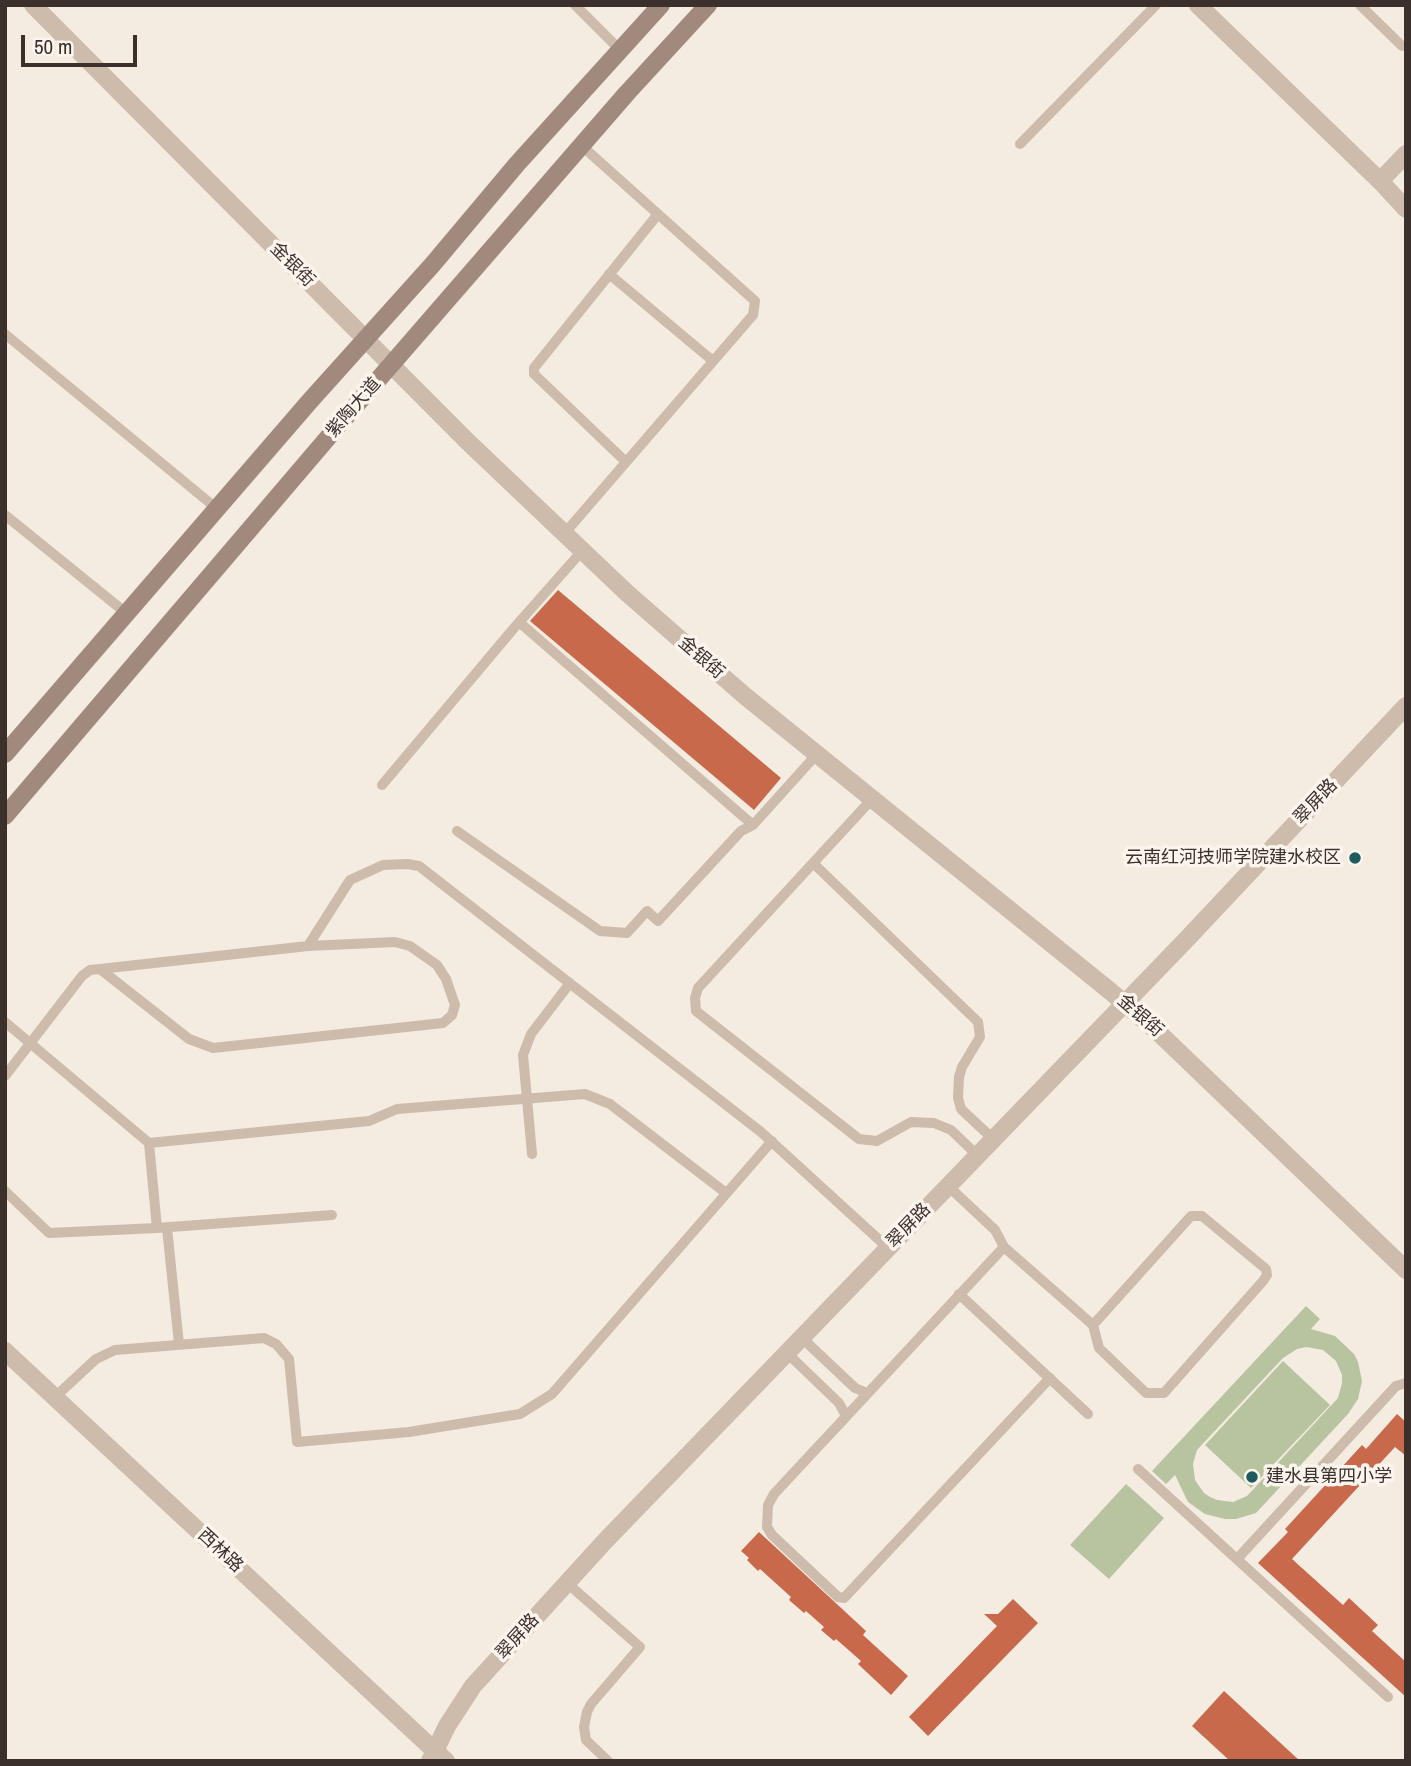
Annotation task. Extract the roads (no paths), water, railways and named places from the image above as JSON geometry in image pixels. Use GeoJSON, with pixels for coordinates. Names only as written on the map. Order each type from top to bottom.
{"type":"FeatureCollection","features":[{"type":"Feature","properties":{"kind":"main road"},"geometry":{"type":"LineString","coordinates":[[5,754],[517,164],[661,5]]}},
{"type":"Feature","properties":{"kind":"main road","name":"紫陶大道"},"geometry":{"type":"LineString","coordinates":[[5,816],[182,607],[582,146],[708,5]]}},
{"type":"Feature","properties":{"kind":"street","name":"金银街"},"geometry":{"type":"LineString","coordinates":[[33,5],[392,366],[582,551],[715,671],[1124,1003],[1201,1071],[1406,1270]]}},
{"type":"Feature","properties":{"kind":"street"},"geometry":{"type":"LineString","coordinates":[[1198,5],[1406,209]]}},
{"type":"Feature","properties":{"kind":"street"},"geometry":{"type":"LineString","coordinates":[[1380,181],[1406,154]]}},
{"type":"Feature","properties":{"kind":"street","name":"翠屏路"},"geometry":{"type":"LineString","coordinates":[[437,1757],[451,1719],[473,1686],[802,1337],[1406,706]]}},
{"type":"Feature","properties":{"kind":"street","name":"西林路"},"geometry":{"type":"LineString","coordinates":[[5,1351],[437,1757]]}},
{"type":"Feature","properties":{"kind":"lane"},"geometry":{"type":"LineString","coordinates":[[575,5],[620,50]]}},
{"type":"Feature","properties":{"kind":"lane"},"geometry":{"type":"LineString","coordinates":[[1020,145],[1156,5]]}},
{"type":"Feature","properties":{"kind":"lane"},"geometry":{"type":"LineString","coordinates":[[1360,5],[1402,46]]}},
{"type":"Feature","properties":{"kind":"lane"},"geometry":{"type":"LineString","coordinates":[[564,534],[753,315],[755,301],[582,146]]}},
{"type":"Feature","properties":{"kind":"lane"},"geometry":{"type":"LineString","coordinates":[[626,462],[534,374],[534,368],[657,214]]}},
{"type":"Feature","properties":{"kind":"lane"},"geometry":{"type":"LineString","coordinates":[[609,274],[713,361]]}},
{"type":"Feature","properties":{"kind":"lane"},"geometry":{"type":"LineString","coordinates":[[5,333],[216,508]]}},
{"type":"Feature","properties":{"kind":"lane"},"geometry":{"type":"LineString","coordinates":[[5,515],[125,613]]}},
{"type":"Feature","properties":{"kind":"lane"},"geometry":{"type":"LineString","coordinates":[[382,785],[582,551]]}},
{"type":"Feature","properties":{"kind":"lane"},"geometry":{"type":"LineString","coordinates":[[519,622],[753,825]]}},
{"type":"Feature","properties":{"kind":"lane"},"geometry":{"type":"LineString","coordinates":[[457,831],[600,931],[627,933],[647,911],[658,921],[741,831],[753,825],[817,754]]}},
{"type":"Feature","properties":{"kind":"lane"},"geometry":{"type":"LineString","coordinates":[[872,799],[698,988],[695,998],[696,1011],[859,1139],[877,1141],[911,1122],[934,1123],[951,1130],[977,1155]]}},
{"type":"Feature","properties":{"kind":"lane"},"geometry":{"type":"LineString","coordinates":[[813,863],[978,1022],[980,1037],[962,1066],[958,1098],[961,1109],[993,1139]]}},
{"type":"Feature","properties":{"kind":"lane"},"geometry":{"type":"LineString","coordinates":[[308,946],[350,880],[383,865],[419,866],[772,1141],[888,1248]]}},
{"type":"Feature","properties":{"kind":"lane"},"geometry":{"type":"LineString","coordinates":[[5,1076],[82,976],[90,970],[308,946],[395,942],[410,946],[437,965],[455,999],[452,1015],[443,1023],[213,1048],[189,1039],[100,969]]}},
{"type":"Feature","properties":{"kind":"lane"},"geometry":{"type":"LineString","coordinates":[[532,1154],[523,1055],[531,1034],[570,983]]}},
{"type":"Feature","properties":{"kind":"lane"},"geometry":{"type":"LineString","coordinates":[[5,1022],[149,1143],[179,1345]]}},
{"type":"Feature","properties":{"kind":"lane"},"geometry":{"type":"LineString","coordinates":[[149,1143],[369,1121],[397,1109],[585,1094],[601,1099],[726,1193]]}},
{"type":"Feature","properties":{"kind":"lane"},"geometry":{"type":"LineString","coordinates":[[55,1397],[96,1359],[108,1352],[264,1338],[276,1344],[289,1359],[297,1442],[410,1432],[520,1414],[552,1394],[772,1141]]}},
{"type":"Feature","properties":{"kind":"lane"},"geometry":{"type":"LineString","coordinates":[[948,1186],[995,1230],[1004,1247],[1093,1325],[1099,1348],[1146,1393],[1164,1393],[1264,1281],[1266,1269],[1202,1216],[1191,1216],[1093,1325]]}},
{"type":"Feature","properties":{"kind":"lane"},"geometry":{"type":"LineString","coordinates":[[5,1191],[49,1233],[162,1228],[332,1214]]}},
{"type":"Feature","properties":{"kind":"lane"},"geometry":{"type":"LineString","coordinates":[[1004,1247],[774,1494],[768,1505],[766,1519],[772,1535],[838,1597],[844,1598],[1050,1378]]}},
{"type":"Feature","properties":{"kind":"lane"},"geometry":{"type":"LineString","coordinates":[[959,1294],[1088,1414]]}},
{"type":"Feature","properties":{"kind":"lane"},"geometry":{"type":"LineString","coordinates":[[802,1337],[855,1388],[867,1393]]}},
{"type":"Feature","properties":{"kind":"lane"},"geometry":{"type":"LineString","coordinates":[[787,1353],[839,1402],[846,1416]]}},
{"type":"Feature","properties":{"kind":"lane"},"geometry":{"type":"LineString","coordinates":[[1237,1559],[1396,1386],[1406,1383]]}},
{"type":"Feature","properties":{"kind":"lane"},"geometry":{"type":"LineString","coordinates":[[1138,1469],[1388,1697]]}},
{"type":"Feature","properties":{"kind":"lane"},"geometry":{"type":"LineString","coordinates":[[568,1583],[640,1647],[587,1712],[584,1727],[586,1741],[608,1761]]}},
{"type":"Feature","properties":{"kind":"place","name":"云南红河技师学院建水校区"},"geometry":{"type":"Point","coordinates":[1355,858]}},
{"type":"Feature","properties":{"kind":"place","name":"建水县第四小学"},"geometry":{"type":"Point","coordinates":[1252,1477]}}]}
